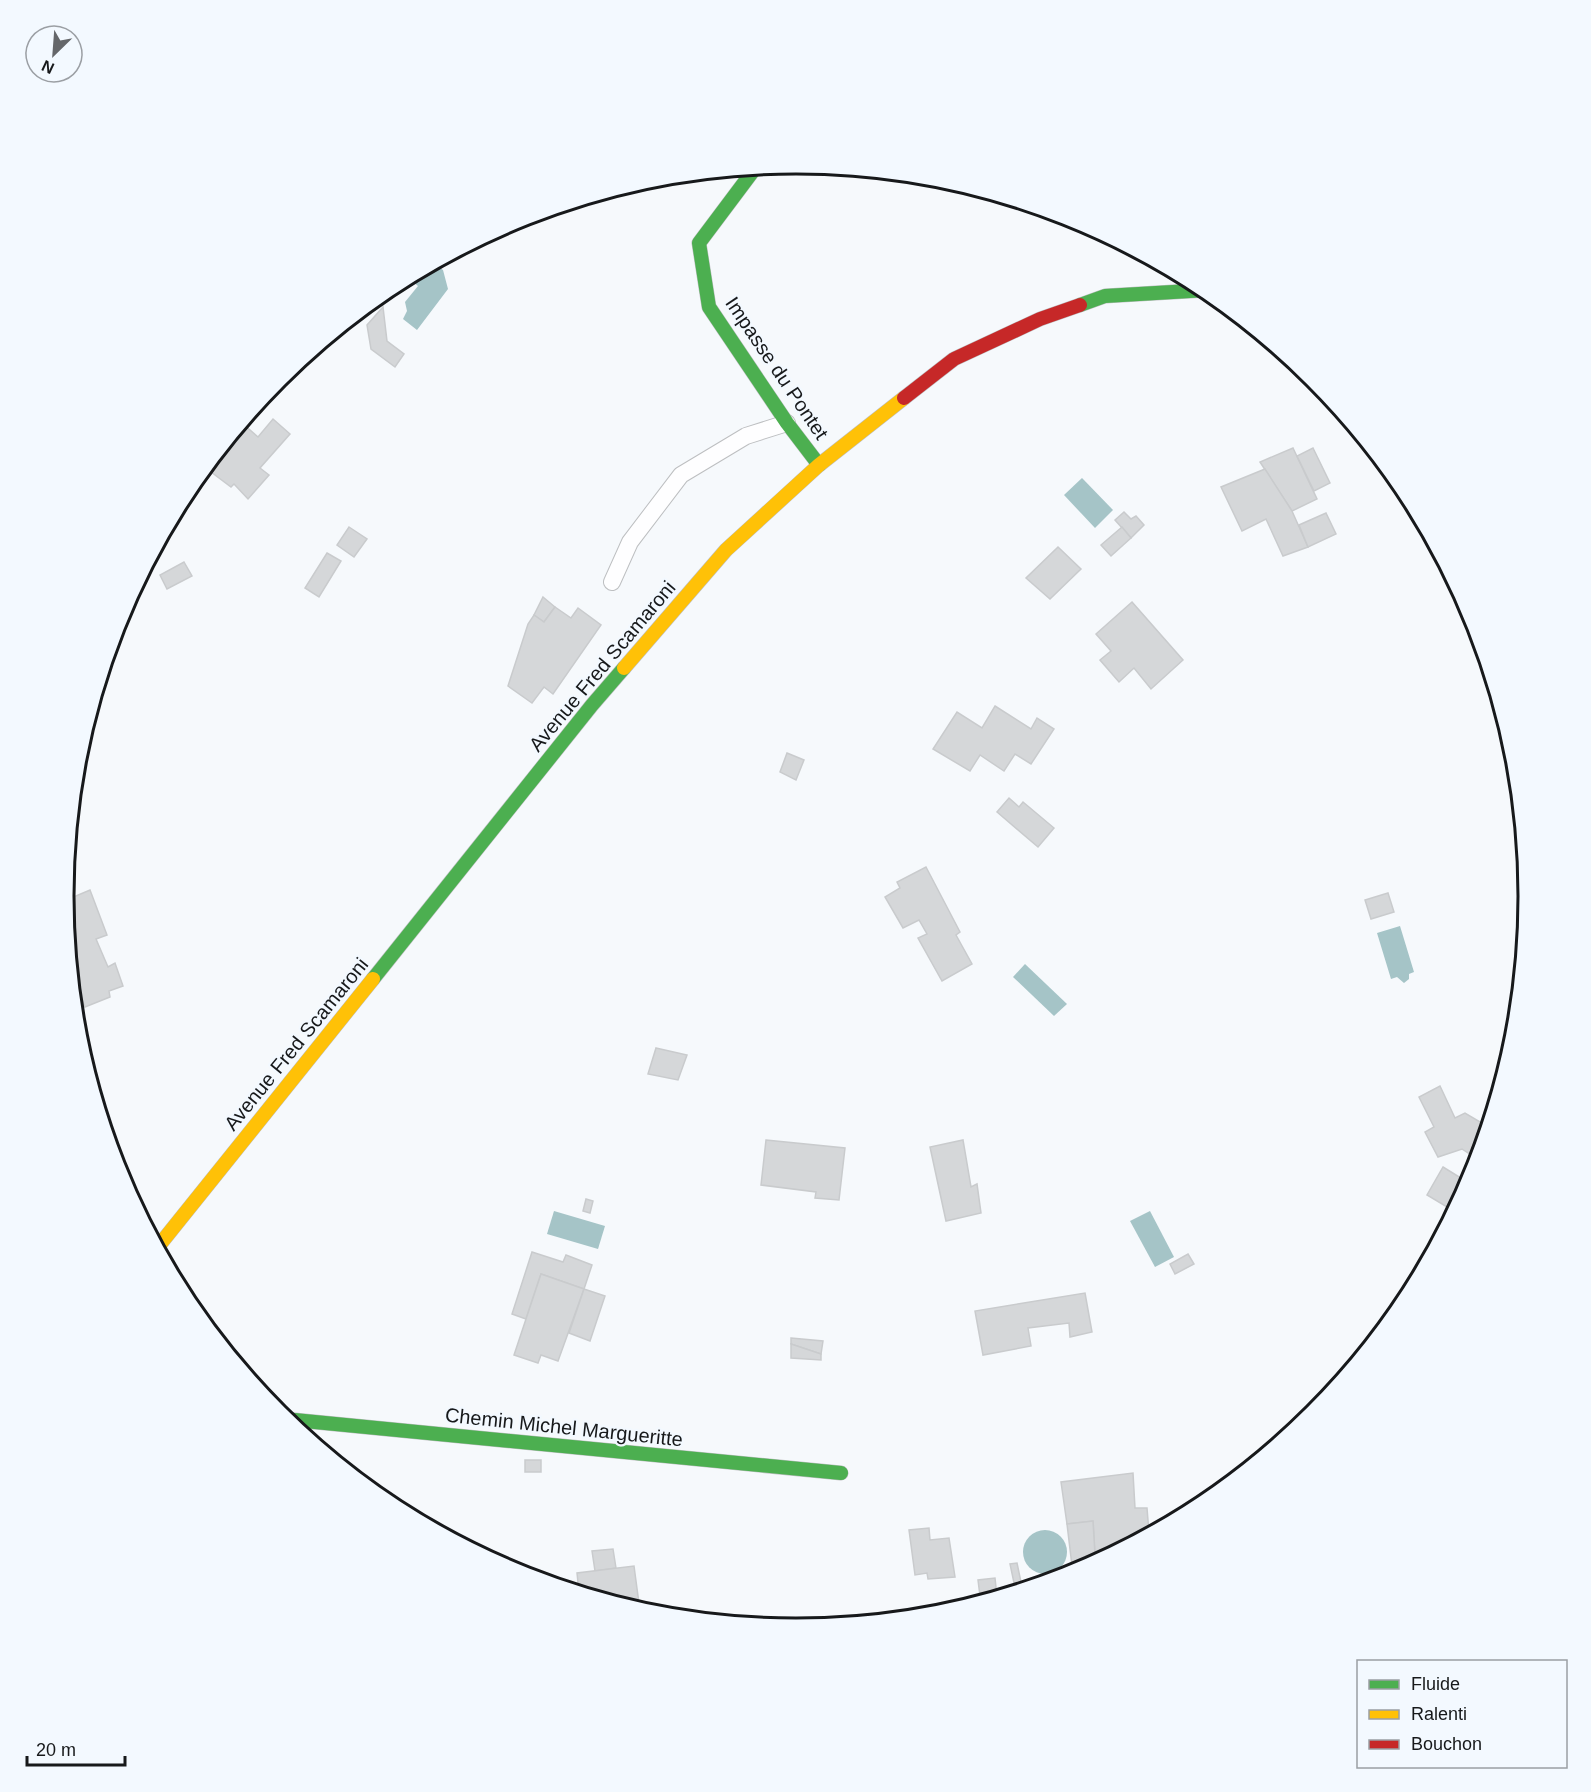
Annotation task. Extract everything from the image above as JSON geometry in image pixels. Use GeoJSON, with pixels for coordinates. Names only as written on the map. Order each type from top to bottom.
{"type":"FeatureCollection","features":[{"type":"Feature","properties":{"kind":"main road","name":"Impasse du Pontet"},"geometry":{"type":"LineString","coordinates":[[749,176],[699,243],[709,307],[787,423],[819,465]]}},
{"type":"Feature","properties":{"kind":"main road","name":"Avenue Fred Scamaroni"},"geometry":{"type":"LineString","coordinates":[[162,1242],[599,696],[726,550],[819,465],[954,359],[1040,319],[1105,296],[1188,291]]}},
{"type":"Feature","properties":{"kind":"main road","name":"Chemin Michel Margueritte"},"geometry":{"type":"LineString","coordinates":[[299,1420],[841,1473]]}},
{"type":"Feature","properties":{"kind":"lane"},"geometry":{"type":"LineString","coordinates":[[612,582],[630,542],[681,475],[746,436],[787,423]]}},
{"type":"Feature","properties":{"kind":"water"},"geometry":{"type":"Polygon","coordinates":[[[440,268],[448,289],[417,330],[403,319],[407,311],[405,302],[418,286],[415,283],[440,268]]]}},
{"type":"Feature","properties":{"kind":"water"},"geometry":{"type":"Polygon","coordinates":[[[1082,478],[1113,510],[1095,528],[1064,495],[1082,478]]]}},
{"type":"Feature","properties":{"kind":"water"},"geometry":{"type":"Polygon","coordinates":[[[1400,926],[1414,972],[1409,974],[1409,979],[1404,983],[1397,977],[1391,979],[1377,933],[1400,926]]]}},
{"type":"Feature","properties":{"kind":"water"},"geometry":{"type":"Polygon","coordinates":[[[1025,964],[1067,1004],[1054,1016],[1013,977],[1025,964]]]}},
{"type":"Feature","properties":{"kind":"water"},"geometry":{"type":"Polygon","coordinates":[[[554,1211],[605,1226],[598,1249],[547,1234],[554,1211]]]}},
{"type":"Feature","properties":{"kind":"water"},"geometry":{"type":"Polygon","coordinates":[[[1150,1211],[1174,1257],[1155,1267],[1130,1221],[1150,1211]]]}},
{"type":"Feature","properties":{"kind":"water"},"geometry":{"type":"Polygon","coordinates":[[[1036,1531],[1054,1531],[1066,1543],[1066,1561],[1062,1567],[1044,1574],[1036,1573],[1024,1561],[1024,1543],[1036,1531]]]}},
{"type":"Feature","properties":{"kind":"building"},"geometry":{"type":"Polygon","coordinates":[[[383,307],[387,341],[404,354],[395,367],[371,349],[367,325],[383,307]]]}},
{"type":"Feature","properties":{"kind":"building"},"geometry":{"type":"Polygon","coordinates":[[[273,419],[290,434],[260,468],[269,475],[248,499],[234,484],[231,487],[211,472],[247,427],[258,437],[273,419]]]}},
{"type":"Feature","properties":{"kind":"building"},"geometry":{"type":"Polygon","coordinates":[[[1293,448],[1317,499],[1292,511],[1260,462],[1293,448]]]}},
{"type":"Feature","properties":{"kind":"building"},"geometry":{"type":"Polygon","coordinates":[[[1313,448],[1330,483],[1314,491],[1297,456],[1313,448]]]}},
{"type":"Feature","properties":{"kind":"building"},"geometry":{"type":"Polygon","coordinates":[[[1265,469],[1292,511],[1308,547],[1283,556],[1266,519],[1242,531],[1221,487],[1265,469]]]}},
{"type":"Feature","properties":{"kind":"building"},"geometry":{"type":"Polygon","coordinates":[[[1124,512],[1131,519],[1136,516],[1144,525],[1131,538],[1115,520],[1124,512]]]}},
{"type":"Feature","properties":{"kind":"building"},"geometry":{"type":"Polygon","coordinates":[[[1326,513],[1336,534],[1308,547],[1299,525],[1326,513]]]}},
{"type":"Feature","properties":{"kind":"building"},"geometry":{"type":"Polygon","coordinates":[[[349,527],[367,539],[354,557],[337,545],[349,527]]]}},
{"type":"Feature","properties":{"kind":"building"},"geometry":{"type":"Polygon","coordinates":[[[1122,527],[1131,538],[1111,556],[1101,545],[1122,527]]]}},
{"type":"Feature","properties":{"kind":"building"},"geometry":{"type":"Polygon","coordinates":[[[1058,547],[1081,569],[1050,599],[1026,578],[1058,547]]]}},
{"type":"Feature","properties":{"kind":"building"},"geometry":{"type":"Polygon","coordinates":[[[327,553],[341,561],[319,597],[305,588],[327,553]]]}},
{"type":"Feature","properties":{"kind":"building"},"geometry":{"type":"Polygon","coordinates":[[[184,562],[192,576],[167,589],[160,575],[184,562]]]}},
{"type":"Feature","properties":{"kind":"building"},"geometry":{"type":"Polygon","coordinates":[[[543,597],[555,607],[544,622],[534,615],[543,597]]]}},
{"type":"Feature","properties":{"kind":"building"},"geometry":{"type":"Polygon","coordinates":[[[1132,602],[1183,660],[1151,689],[1134,668],[1119,682],[1100,660],[1111,651],[1096,634],[1132,602]]]}},
{"type":"Feature","properties":{"kind":"building"},"geometry":{"type":"Polygon","coordinates":[[[555,607],[571,618],[578,608],[601,625],[553,694],[544,687],[532,703],[508,686],[528,624],[534,615],[544,622],[555,607]]]}},
{"type":"Feature","properties":{"kind":"building"},"geometry":{"type":"Polygon","coordinates":[[[995,706],[1031,729],[1037,718],[1054,729],[1031,764],[1015,754],[1004,771],[980,755],[970,771],[933,749],[957,712],[982,728],[995,706]]]}},
{"type":"Feature","properties":{"kind":"building"},"geometry":{"type":"Polygon","coordinates":[[[787,753],[804,760],[796,780],[780,772],[787,753]]]}},
{"type":"Feature","properties":{"kind":"building"},"geometry":{"type":"Polygon","coordinates":[[[1009,798],[1019,807],[1023,802],[1054,828],[1038,847],[997,812],[1009,798]]]}},
{"type":"Feature","properties":{"kind":"building"},"geometry":{"type":"Polygon","coordinates":[[[926,867],[960,932],[956,935],[972,964],[942,981],[918,938],[927,934],[919,920],[903,928],[885,897],[900,888],[897,882],[926,867]]]}},
{"type":"Feature","properties":{"kind":"building"},"geometry":{"type":"Polygon","coordinates":[[[90,890],[107,935],[96,939],[108,967],[115,963],[123,986],[109,991],[110,997],[85,1007],[81,997],[75,943],[74,897],[90,890]]]}},
{"type":"Feature","properties":{"kind":"building"},"geometry":{"type":"Polygon","coordinates":[[[1388,893],[1394,912],[1371,919],[1365,900],[1388,893]]]}},
{"type":"Feature","properties":{"kind":"building"},"geometry":{"type":"Polygon","coordinates":[[[656,1048],[687,1055],[678,1080],[648,1074],[656,1048]]]}},
{"type":"Feature","properties":{"kind":"building"},"geometry":{"type":"Polygon","coordinates":[[[1440,1086],[1455,1118],[1465,1113],[1481,1122],[1470,1154],[1462,1149],[1438,1157],[1425,1132],[1434,1127],[1419,1097],[1440,1086]]]}},
{"type":"Feature","properties":{"kind":"building"},"geometry":{"type":"Polygon","coordinates":[[[766,1140],[845,1148],[839,1200],[815,1198],[816,1192],[761,1185],[766,1140]]]}},
{"type":"Feature","properties":{"kind":"building"},"geometry":{"type":"Polygon","coordinates":[[[963,1140],[971,1187],[977,1184],[981,1213],[946,1221],[930,1147],[963,1140]]]}},
{"type":"Feature","properties":{"kind":"building"},"geometry":{"type":"Polygon","coordinates":[[[1443,1167],[1460,1178],[1447,1207],[1427,1195],[1443,1167]]]}},
{"type":"Feature","properties":{"kind":"building"},"geometry":{"type":"Polygon","coordinates":[[[586,1199],[593,1201],[590,1213],[583,1211],[586,1199]]]}},
{"type":"Feature","properties":{"kind":"building"},"geometry":{"type":"Polygon","coordinates":[[[532,1252],[563,1262],[566,1255],[592,1265],[584,1289],[541,1274],[526,1319],[512,1314],[532,1252]]]}},
{"type":"Feature","properties":{"kind":"building"},"geometry":{"type":"Polygon","coordinates":[[[1188,1254],[1194,1264],[1175,1274],[1170,1264],[1188,1254]]]}},
{"type":"Feature","properties":{"kind":"building"},"geometry":{"type":"Polygon","coordinates":[[[541,1274],[584,1289],[558,1361],[541,1355],[538,1363],[514,1355],[541,1274]]]}},
{"type":"Feature","properties":{"kind":"building"},"geometry":{"type":"Polygon","coordinates":[[[584,1289],[605,1296],[590,1341],[569,1333],[584,1289]]]}},
{"type":"Feature","properties":{"kind":"building"},"geometry":{"type":"Polygon","coordinates":[[[1085,1293],[1092,1332],[1070,1337],[1069,1323],[1028,1328],[1031,1346],[983,1355],[975,1311],[1085,1293]]]}},
{"type":"Feature","properties":{"kind":"building"},"geometry":{"type":"Polygon","coordinates":[[[791,1338],[823,1341],[821,1354],[791,1344],[791,1338]]]}},
{"type":"Feature","properties":{"kind":"building"},"geometry":{"type":"Polygon","coordinates":[[[791,1344],[821,1354],[821,1360],[791,1358],[791,1344]]]}},
{"type":"Feature","properties":{"kind":"building"},"geometry":{"type":"Polygon","coordinates":[[[525,1460],[541,1460],[541,1472],[525,1472],[525,1460]]]}},
{"type":"Feature","properties":{"kind":"building"},"geometry":{"type":"Polygon","coordinates":[[[1133,1473],[1135,1508],[1147,1508],[1148,1525],[1095,1553],[1093,1521],[1067,1524],[1061,1482],[1133,1473]]]}},
{"type":"Feature","properties":{"kind":"building"},"geometry":{"type":"Polygon","coordinates":[[[1093,1521],[1095,1553],[1072,1563],[1067,1524],[1093,1521]]]}},
{"type":"Feature","properties":{"kind":"building"},"geometry":{"type":"Polygon","coordinates":[[[929,1528],[930,1540],[949,1538],[955,1577],[928,1579],[927,1573],[915,1575],[909,1530],[929,1528]]]}},
{"type":"Feature","properties":{"kind":"building"},"geometry":{"type":"Polygon","coordinates":[[[613,1549],[616,1568],[595,1571],[592,1551],[613,1549]]]}},
{"type":"Feature","properties":{"kind":"building"},"geometry":{"type":"Polygon","coordinates":[[[1017,1563],[1021,1582],[1014,1583],[1010,1564],[1017,1563]]]}},
{"type":"Feature","properties":{"kind":"building"},"geometry":{"type":"Polygon","coordinates":[[[634,1566],[639,1600],[578,1584],[577,1573],[634,1566]]]}},
{"type":"Feature","properties":{"kind":"building"},"geometry":{"type":"Polygon","coordinates":[[[995,1578],[996,1589],[980,1594],[978,1580],[995,1578]]]}},
{"type":"Feature","properties":{"kind":"traffic: fast"},"geometry":{"type":"LineString","coordinates":[[749,176],[699,243],[709,307],[787,423],[819,465]]}},
{"type":"Feature","properties":{"kind":"traffic: fast"},"geometry":{"type":"LineString","coordinates":[[1080,305],[1105,296],[1189,291]]}},
{"type":"Feature","properties":{"kind":"traffic: fast"},"geometry":{"type":"LineString","coordinates":[[373,979],[624,668]]}},
{"type":"Feature","properties":{"kind":"traffic: fast"},"geometry":{"type":"LineString","coordinates":[[299,1420],[841,1473]]}},
{"type":"Feature","properties":{"kind":"traffic: slow"},"geometry":{"type":"LineString","coordinates":[[624,668],[726,550],[819,465],[904,398]]}},
{"type":"Feature","properties":{"kind":"traffic: slow"},"geometry":{"type":"LineString","coordinates":[[162,1242],[373,979]]}},
{"type":"Feature","properties":{"kind":"traffic: jam"},"geometry":{"type":"LineString","coordinates":[[904,398],[954,359],[1040,319],[1080,305]]}}]}
